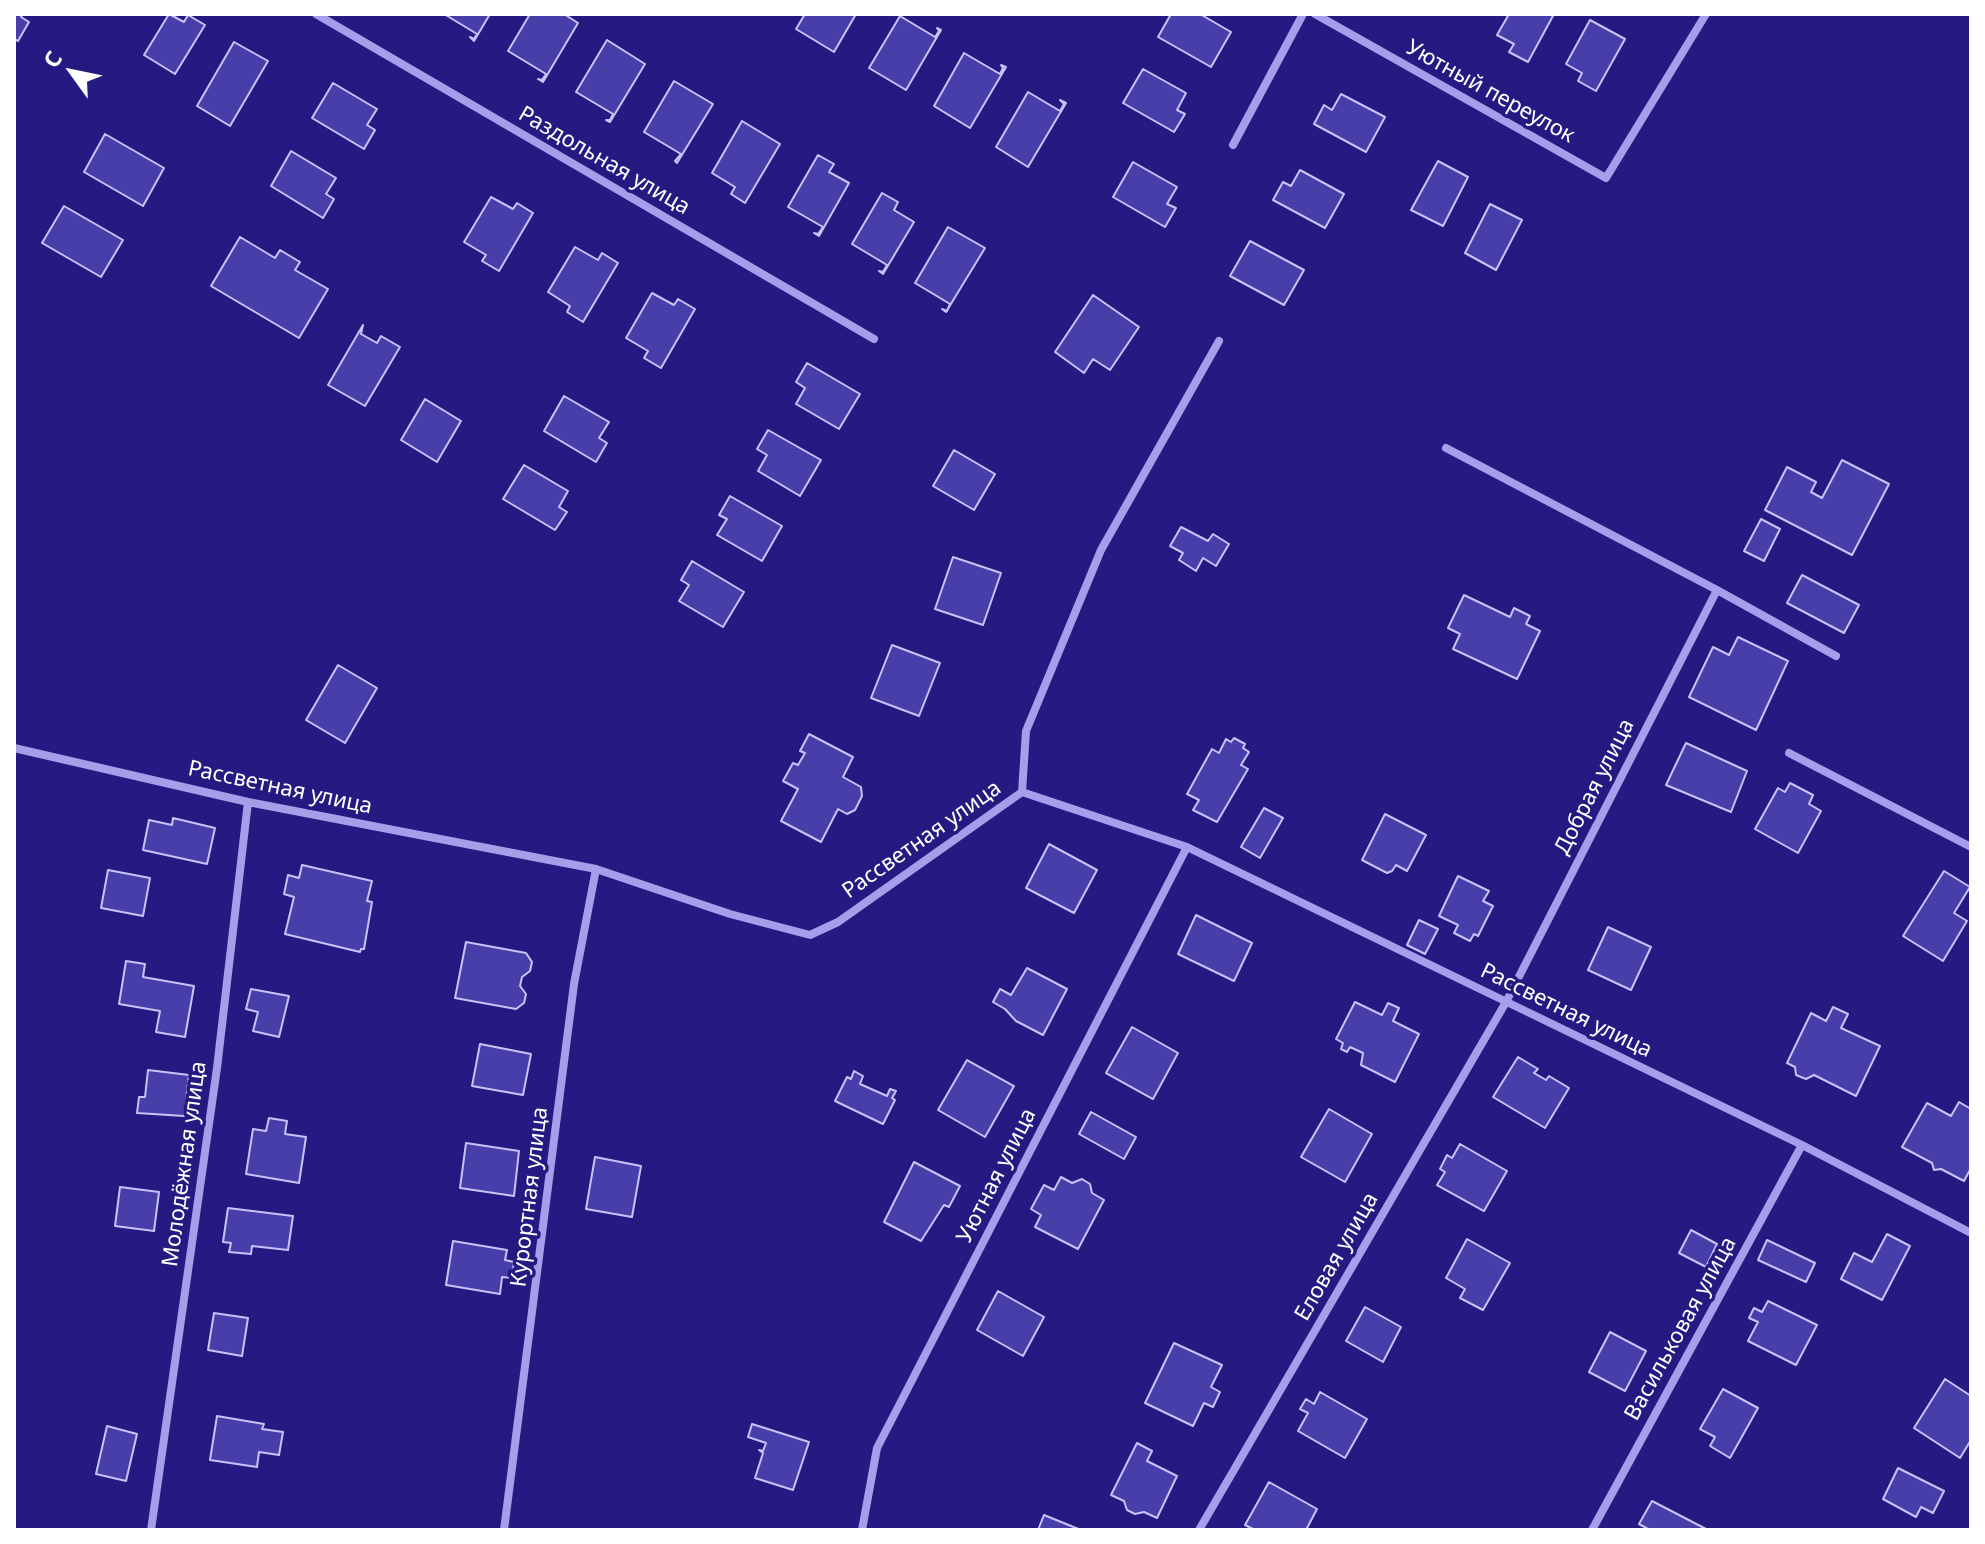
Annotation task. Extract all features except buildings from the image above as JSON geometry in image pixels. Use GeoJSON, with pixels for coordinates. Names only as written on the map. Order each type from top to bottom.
{"type":"FeatureCollection","features":[{"type":"Feature","properties":{"kind":"street","name":"Раздольная улица"},"geometry":{"type":"LineString","coordinates":[[316,14],[874,339]]}},
{"type":"Feature","properties":{"kind":"street"},"geometry":{"type":"LineString","coordinates":[[1233,145],[1303,14]]}},
{"type":"Feature","properties":{"kind":"street","name":"Уютный переулок"},"geometry":{"type":"LineString","coordinates":[[1315,14],[1606,178],[1706,14]]}},
{"type":"Feature","properties":{"kind":"street"},"geometry":{"type":"LineString","coordinates":[[1022,792],[1026,731],[1101,550],[1219,341]]}},
{"type":"Feature","properties":{"kind":"street"},"geometry":{"type":"LineString","coordinates":[[1446,448],[1836,656]]}},
{"type":"Feature","properties":{"kind":"street","name":"Добрая улица"},"geometry":{"type":"LineString","coordinates":[[1506,1002],[1717,590]]}},
{"type":"Feature","properties":{"kind":"street","name":"Рассветная улица"},"geometry":{"type":"LineString","coordinates":[[14,748],[248,802],[596,869],[730,914],[810,935],[838,922],[1022,792],[1187,847],[1802,1145],[1971,1233]]}},
{"type":"Feature","properties":{"kind":"street"},"geometry":{"type":"LineString","coordinates":[[1789,753],[1971,847]]}},
{"type":"Feature","properties":{"kind":"street","name":"Молодёжная улица"},"geometry":{"type":"LineString","coordinates":[[151,1530],[217,1068],[248,802]]}},
{"type":"Feature","properties":{"kind":"street","name":"Уютная улица"},"geometry":{"type":"LineString","coordinates":[[862,1530],[877,1448],[1187,847]]}},
{"type":"Feature","properties":{"kind":"street","name":"Курортная улица"},"geometry":{"type":"LineString","coordinates":[[504,1530],[574,984],[596,869]]}},
{"type":"Feature","properties":{"kind":"street","name":"Еловая улица"},"geometry":{"type":"LineString","coordinates":[[1199,1530],[1506,1002]]}},
{"type":"Feature","properties":{"kind":"street","name":"Васильковая улица"},"geometry":{"type":"LineString","coordinates":[[1592,1530],[1802,1145]]}}]}
